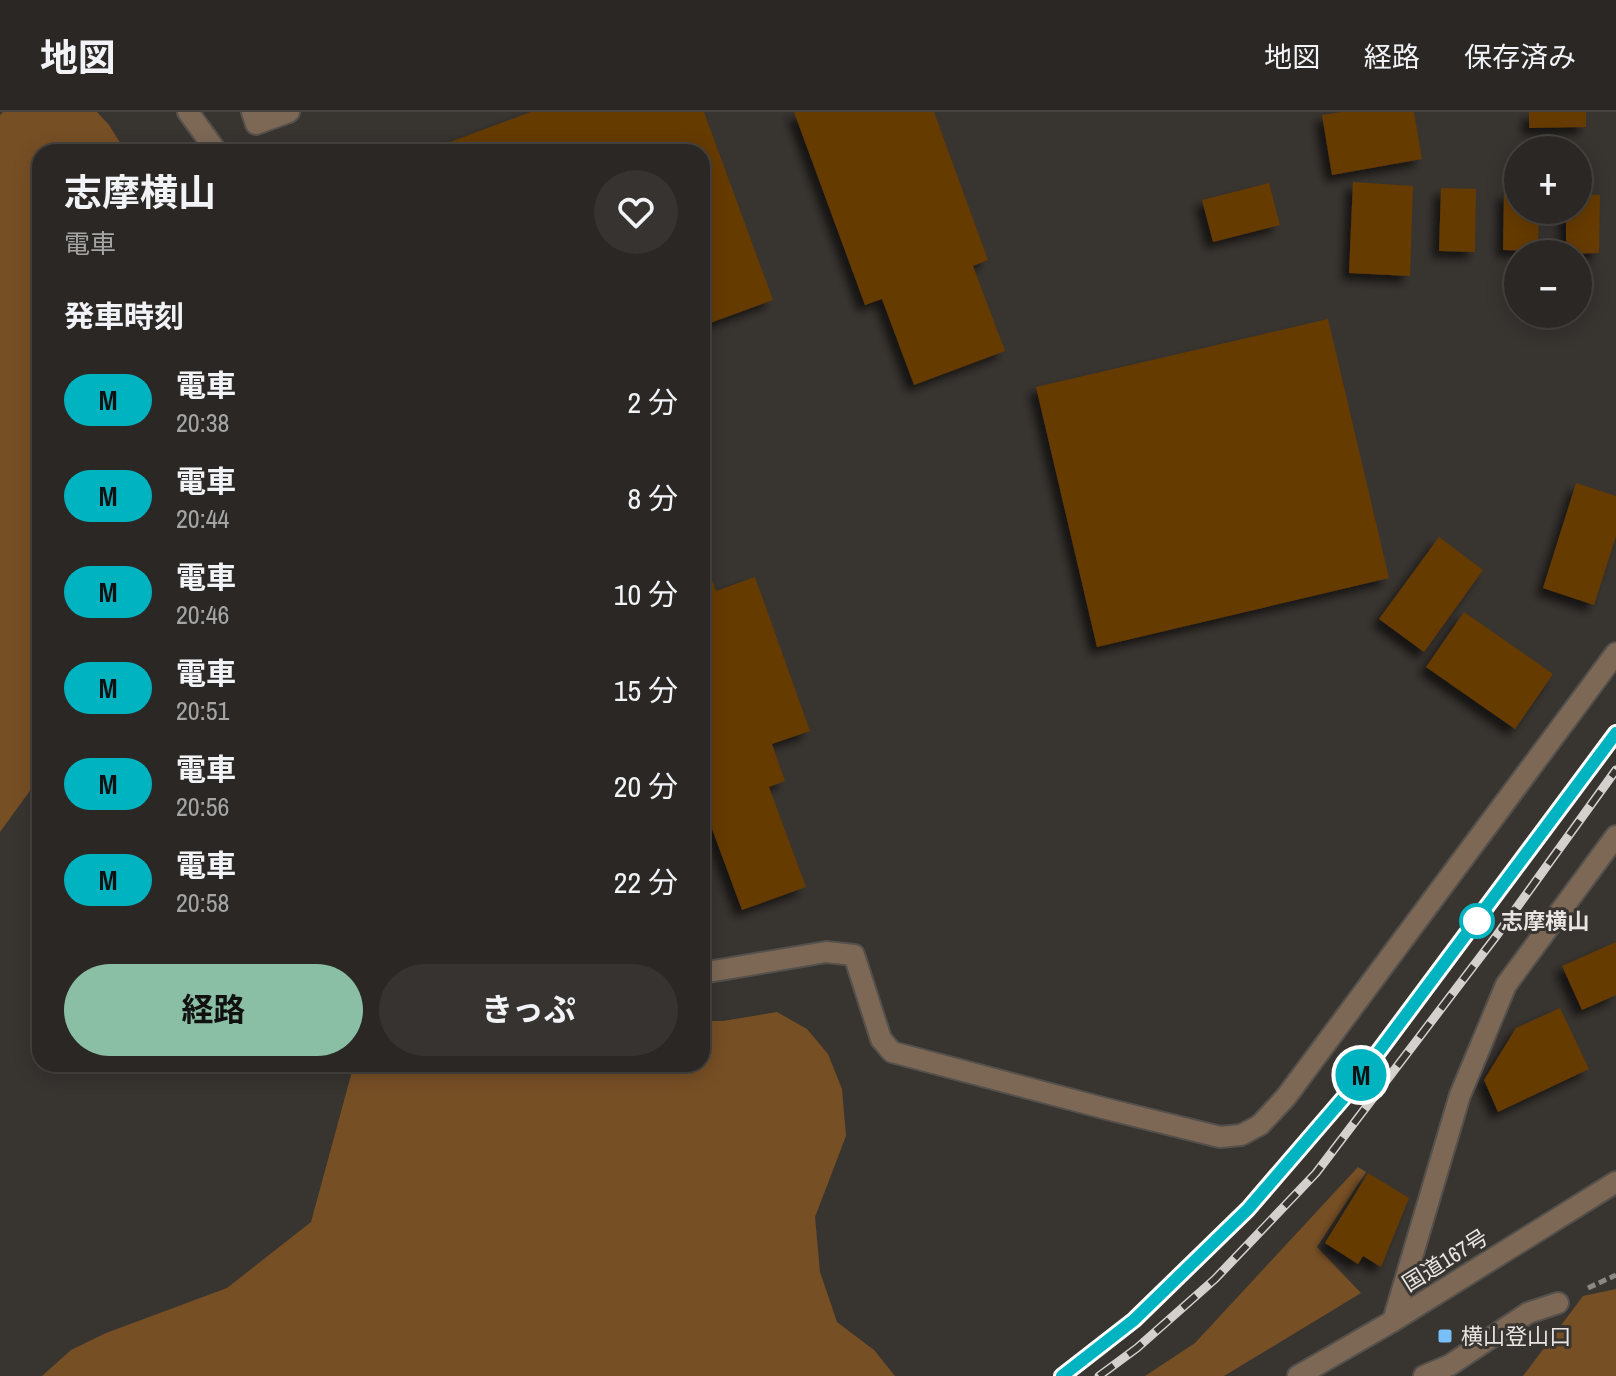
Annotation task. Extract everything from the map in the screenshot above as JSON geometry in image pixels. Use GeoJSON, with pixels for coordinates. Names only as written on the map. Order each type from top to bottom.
{"type":"FeatureCollection","features":[{"type":"Feature","properties":{"kind":"street"},"geometry":{"type":"LineString","coordinates":[[188,112],[211,144]]}},
{"type":"Feature","properties":{"kind":"street"},"geometry":{"type":"LineString","coordinates":[[252,112],[256,124],[289,112]]}},
{"type":"Feature","properties":{"kind":"street"},"geometry":{"type":"LineString","coordinates":[[710,972],[826,952],[854,955],[881,1039],[892,1052],[1220,1137],[1241,1135],[1260,1125],[1286,1097],[1616,653]]}},
{"type":"Feature","properties":{"kind":"street"},"geometry":{"type":"LineString","coordinates":[[1393,1321],[1460,1095],[1506,985],[1616,836]]}},
{"type":"Feature","properties":{"kind":"street","name":"国道167号"},"geometry":{"type":"LineString","coordinates":[[1298,1376],[1393,1321],[1616,1182]]}},
{"type":"Feature","properties":{"kind":"street"},"geometry":{"type":"LineString","coordinates":[[1424,1376],[1450,1365],[1528,1313],[1558,1303]]}},
{"type":"Feature","properties":{"kind":"shaded area"},"geometry":{"type":"Polygon","coordinates":[[[3,112],[97,112],[121,144],[32,144],[32,788],[0,832],[0,115],[3,112]]]}},
{"type":"Feature","properties":{"kind":"shaded area"},"geometry":{"type":"Polygon","coordinates":[[[777,1012],[807,1029],[828,1054],[842,1089],[846,1136],[815,1217],[820,1272],[837,1322],[874,1350],[895,1376],[42,1376],[71,1350],[106,1333],[227,1288],[311,1222],[352,1072],[710,1072],[710,1021],[777,1012]]]}},
{"type":"Feature","properties":{"kind":"shaded area"},"geometry":{"type":"Polygon","coordinates":[[[1358,1167],[1366,1172],[1317,1247],[1361,1293],[1224,1376],[1145,1376],[1195,1343],[1358,1167]]]}},
{"type":"Feature","properties":{"kind":"shaded area"},"geometry":{"type":"Polygon","coordinates":[[[1616,1289],[1616,1376],[1523,1376],[1583,1296],[1616,1289]]]}},
{"type":"Feature","properties":{"kind":"building"},"geometry":{"type":"Polygon","coordinates":[[[531,112],[704,112],[773,300],[710,323],[710,144],[445,144],[531,112]]]}},
{"type":"Feature","properties":{"kind":"building"},"geometry":{"type":"Polygon","coordinates":[[[794,112],[934,112],[988,260],[973,266],[1005,351],[914,385],[882,299],[865,305],[794,112]]]}},
{"type":"Feature","properties":{"kind":"building"},"geometry":{"type":"Polygon","coordinates":[[[1414,112],[1422,159],[1332,175],[1322,115],[1414,112]]]}},
{"type":"Feature","properties":{"kind":"building"},"geometry":{"type":"Polygon","coordinates":[[[1529,112],[1586,112],[1586,127],[1529,128],[1529,112]]]}},
{"type":"Feature","properties":{"kind":"building"},"geometry":{"type":"Polygon","coordinates":[[[1353,182],[1413,186],[1410,276],[1349,273],[1353,182]]]}},
{"type":"Feature","properties":{"kind":"building"},"geometry":{"type":"Polygon","coordinates":[[[1269,183],[1280,225],[1213,242],[1202,200],[1269,183]]]}},
{"type":"Feature","properties":{"kind":"building"},"geometry":{"type":"Polygon","coordinates":[[[1441,188],[1476,189],[1475,252],[1439,251],[1441,188]]]}},
{"type":"Feature","properties":{"kind":"building"},"geometry":{"type":"Polygon","coordinates":[[[1504,192],[1504,224],[1539,224],[1538,240],[1504,240],[1503,250],[1504,192]]]}},
{"type":"Feature","properties":{"kind":"building"},"geometry":{"type":"Polygon","coordinates":[[[1592,195],[1600,195],[1599,253],[1592,253],[1592,240],[1566,240],[1566,224],[1592,224],[1592,195]]]}},
{"type":"Feature","properties":{"kind":"building"},"geometry":{"type":"Polygon","coordinates":[[[1328,319],[1389,578],[1097,647],[1036,387],[1328,319]]]}},
{"type":"Feature","properties":{"kind":"building"},"geometry":{"type":"Polygon","coordinates":[[[1576,483],[1616,496],[1616,536],[1594,605],[1543,588],[1576,483]]]}},
{"type":"Feature","properties":{"kind":"building"},"geometry":{"type":"Polygon","coordinates":[[[1439,537],[1483,570],[1424,652],[1379,619],[1439,537]]]}},
{"type":"Feature","properties":{"kind":"building"},"geometry":{"type":"Polygon","coordinates":[[[710,575],[716,591],[755,577],[810,731],[772,744],[785,781],[769,787],[806,887],[742,910],[710,824],[710,575]]]}},
{"type":"Feature","properties":{"kind":"building"},"geometry":{"type":"Polygon","coordinates":[[[1464,612],[1553,674],[1515,729],[1426,667],[1464,612]]]}},
{"type":"Feature","properties":{"kind":"building"},"geometry":{"type":"Polygon","coordinates":[[[1616,942],[1616,995],[1582,1010],[1562,966],[1616,942]]]}},
{"type":"Feature","properties":{"kind":"building"},"geometry":{"type":"Polygon","coordinates":[[[1560,1008],[1589,1069],[1498,1112],[1484,1080],[1516,1028],[1560,1008]]]}},
{"type":"Feature","properties":{"kind":"building"},"geometry":{"type":"Polygon","coordinates":[[[1368,1173],[1409,1198],[1381,1267],[1363,1256],[1358,1264],[1325,1243],[1368,1173]]]}},
{"type":"Feature","properties":{"kind":"railway"},"geometry":{"type":"LineString","coordinates":[[1062,1376],[1134,1320],[1248,1209],[1347,1094],[1616,733]]}},
{"type":"Feature","properties":{"kind":"railway"},"geometry":{"type":"LineString","coordinates":[[1099,1376],[1137,1348],[1215,1279],[1316,1173],[1497,935],[1616,770]]}},
{"type":"Feature","properties":{"kind":"train","name":"M"},"geometry":{"type":"LineString","coordinates":[[1062,1376],[1134,1320],[1248,1209],[1347,1094],[1616,733]]}},
{"type":"Feature","properties":{"kind":"place","name":"志摩横山"},"geometry":{"type":"Point","coordinates":[1477,921]}},
{"type":"Feature","properties":{"kind":"place","name":"横山登山口"},"geometry":{"type":"Point","coordinates":[1445,1336]}}]}
